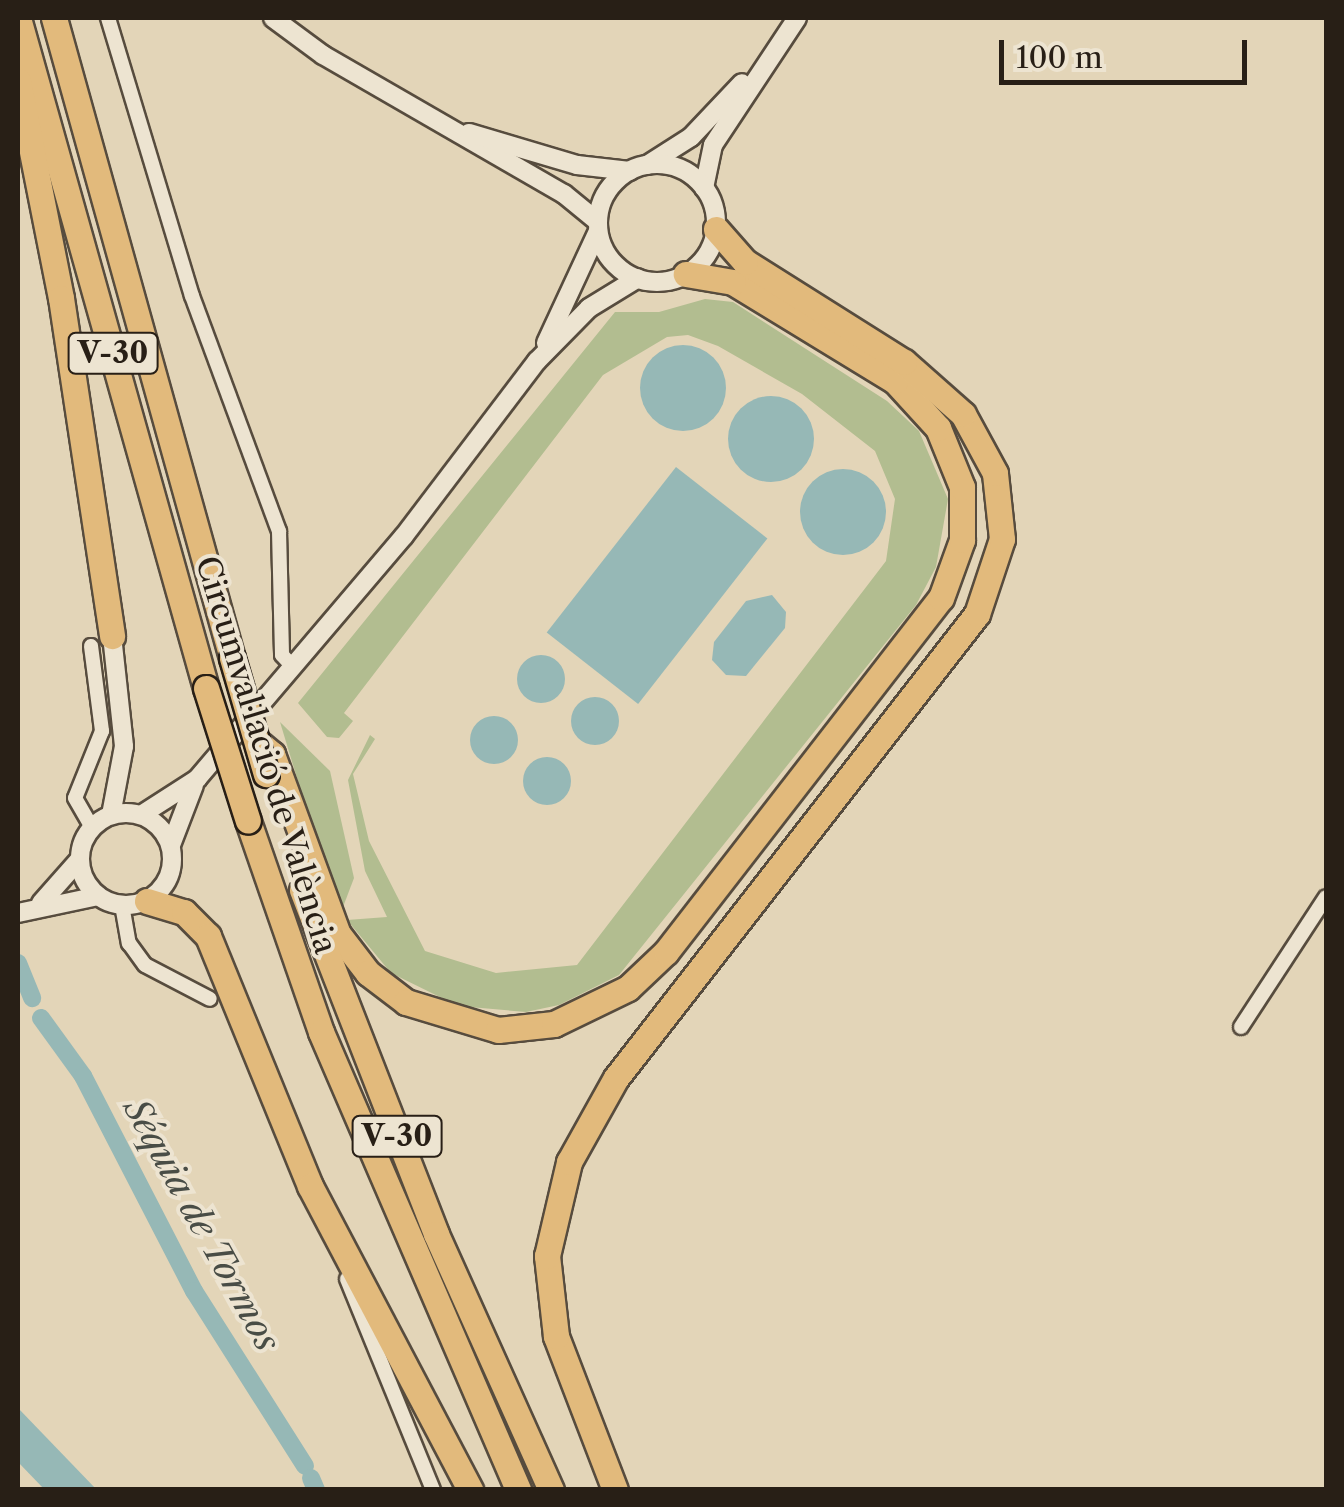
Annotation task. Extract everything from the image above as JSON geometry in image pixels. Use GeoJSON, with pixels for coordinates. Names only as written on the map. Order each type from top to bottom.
{"type":"FeatureCollection","features":[{"type":"Feature","properties":{"kind":"highway","name":"Circumval·lació de València"},"geometry":{"type":"LineString","coordinates":[[18,18],[206,688],[248,822],[342,1084],[518,1490]]}},
{"type":"Feature","properties":{"kind":"highway","name":"Circumval·lació de València"},"geometry":{"type":"LineString","coordinates":[[54,18],[232,658],[256,739],[272,772],[347,1014],[551,1490]]}},
{"type":"Feature","properties":{"kind":"highway"},"geometry":{"type":"LineString","coordinates":[[18,81],[61,298],[101,641]]}},
{"type":"Feature","properties":{"kind":"highway"},"geometry":{"type":"LineString","coordinates":[[615,1490],[556,1336],[547,1256],[569,1162],[616,1078],[976,614],[1002,539],[995,473],[963,414],[904,362],[744,262],[716,229]]}},
{"type":"Feature","properties":{"kind":"highway"},"geometry":{"type":"LineString","coordinates":[[272,772],[338,934],[368,973],[406,1002],[498,1030],[554,1024],[628,988],[666,952],[941,598],[962,540],[962,487],[938,428],[895,381],[733,282],[686,274]]}},
{"type":"Feature","properties":{"kind":"highway"},"geometry":{"type":"LineString","coordinates":[[135,903],[184,912],[208,936],[310,1186],[470,1490]]}},
{"type":"Feature","properties":{"kind":"main road"},"geometry":{"type":"LineString","coordinates":[[273,18],[431,120],[564,194],[598,226],[612,260],[638,278]]}},
{"type":"Feature","properties":{"kind":"main road"},"geometry":{"type":"LineString","coordinates":[[41,903],[79,860],[92,827],[111,815],[141,815],[197,778],[293,667],[537,361],[589,308],[638,278],[686,274],[705,258],[716,229],[704,188],[713,145],[797,18]]}},
{"type":"Feature","properties":{"kind":"main road"},"geometry":{"type":"LineString","coordinates":[[537,361],[598,226],[610,187],[691,137],[770,54]]}},
{"type":"Feature","properties":{"kind":"main road"},"geometry":{"type":"LineString","coordinates":[[431,120],[532,154],[638,168],[679,168],[704,188]]}},
{"type":"Feature","properties":{"kind":"main road"},"geometry":{"type":"LineString","coordinates":[[101,641],[124,746],[111,815]]}},
{"type":"Feature","properties":{"kind":"main road"},"geometry":{"type":"LineString","coordinates":[[18,913],[41,903],[98,896],[135,903],[166,883],[170,844],[197,778]]}},
{"type":"Feature","properties":{"kind":"main road"},"geometry":{"type":"LineString","coordinates":[[141,815],[170,844]]}},
{"type":"Feature","properties":{"kind":"main road"},"geometry":{"type":"LineString","coordinates":[[79,860],[98,896]]}},
{"type":"Feature","properties":{"kind":"street"},"geometry":{"type":"LineString","coordinates":[[108,18],[192,296],[278,531],[282,655],[293,667]]}},
{"type":"Feature","properties":{"kind":"street"},"geometry":{"type":"LineString","coordinates":[[92,827],[75,798],[103,718],[101,641]]}},
{"type":"Feature","properties":{"kind":"street"},"geometry":{"type":"LineString","coordinates":[[1241,1027],[1326,897]]}},
{"type":"Feature","properties":{"kind":"street"},"geometry":{"type":"LineString","coordinates":[[135,903],[130,943],[145,965],[210,999]]}},
{"type":"Feature","properties":{"kind":"street"},"geometry":{"type":"LineString","coordinates":[[310,1186],[432,1490]]}},
{"type":"Feature","properties":{"kind":"green space"},"geometry":{"type":"Polygon","coordinates":[[[705,299],[733,302],[887,401],[919,431],[948,499],[936,567],[916,605],[619,975],[559,1005],[526,1012],[458,1006],[391,973],[347,920],[387,917],[365,871],[348,780],[370,735],[375,739],[353,774],[369,841],[425,951],[496,973],[577,965],[886,561],[895,499],[875,451],[802,394],[718,346],[688,335],[667,337],[603,375],[344,713],[353,721],[339,738],[327,737],[298,703],[615,312],[659,312],[705,299]]]}},
{"type":"Feature","properties":{"kind":"green space"},"geometry":{"type":"Polygon","coordinates":[[[280,722],[330,771],[354,878],[343,907],[328,880],[280,722]]]}},
{"type":"Feature","properties":{"kind":"water"},"geometry":{"type":"Polygon","coordinates":[[[683,345],[707,352],[719,364],[726,388],[719,412],[707,424],[683,431],[659,424],[647,412],[640,388],[647,364],[659,352],[683,345]]]}},
{"type":"Feature","properties":{"kind":"water"},"geometry":{"type":"Polygon","coordinates":[[[771,396],[795,403],[807,415],[814,439],[807,463],[795,475],[771,482],[747,475],[735,463],[728,439],[735,415],[747,403],[771,396]]]}},
{"type":"Feature","properties":{"kind":"water"},"geometry":{"type":"Polygon","coordinates":[[[676,467],[767,538],[638,704],[547,632],[676,467]]]}},
{"type":"Feature","properties":{"kind":"water"},"geometry":{"type":"Polygon","coordinates":[[[843,469],[867,476],[879,488],[886,512],[879,536],[867,548],[843,555],[819,548],[807,536],[800,512],[807,488],[819,476],[843,469]]]}},
{"type":"Feature","properties":{"kind":"water"},"geometry":{"type":"Polygon","coordinates":[[[772,595],[786,612],[785,628],[746,676],[726,675],[712,660],[714,642],[746,601],[772,595]]]}},
{"type":"Feature","properties":{"kind":"water"},"geometry":{"type":"Polygon","coordinates":[[[541,655],[558,662],[565,679],[558,696],[541,703],[524,696],[517,679],[524,662],[541,655]]]}},
{"type":"Feature","properties":{"kind":"water"},"geometry":{"type":"Polygon","coordinates":[[[595,697],[612,704],[619,721],[612,738],[595,745],[578,738],[571,721],[578,704],[595,697]]]}},
{"type":"Feature","properties":{"kind":"water"},"geometry":{"type":"Polygon","coordinates":[[[494,716],[511,723],[518,740],[511,757],[494,764],[477,757],[470,740],[477,723],[494,716]]]}},
{"type":"Feature","properties":{"kind":"water"},"geometry":{"type":"Polygon","coordinates":[[[547,757],[564,764],[571,781],[564,798],[547,805],[530,798],[523,781],[530,764],[547,757]]]}},
{"type":"Feature","properties":{"kind":"water"},"geometry":{"type":"Polygon","coordinates":[[[18,1408],[96,1489],[44,1489],[18,1462],[18,1408]]]}},
{"type":"Feature","properties":{"kind":"waterway","name":"Séquia de Tormos"},"geometry":{"type":"LineString","coordinates":[[18,963],[32,998]]}},
{"type":"Feature","properties":{"kind":"waterway","name":"Séquia de Tormos"},"geometry":{"type":"LineString","coordinates":[[41,1018],[83,1076],[194,1291],[305,1466]]}},
{"type":"Feature","properties":{"kind":"waterway","name":"Séquia de Tormos"},"geometry":{"type":"LineString","coordinates":[[311,1478],[316,1490]]}}]}
